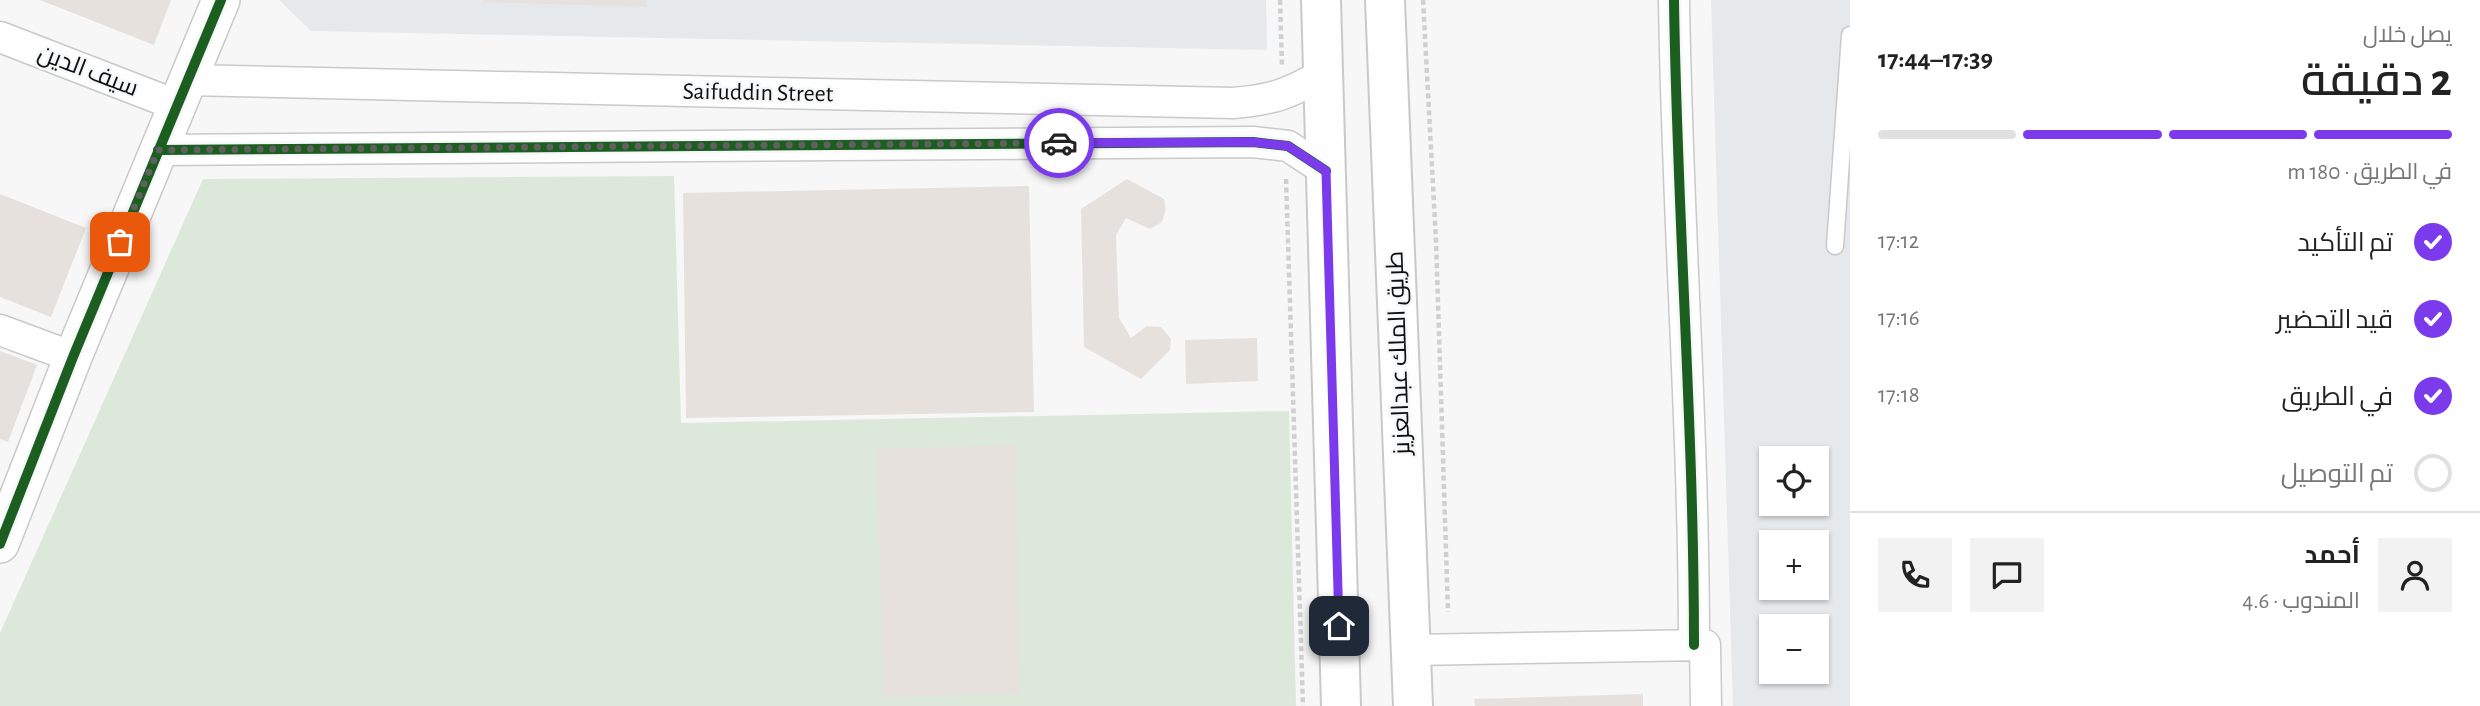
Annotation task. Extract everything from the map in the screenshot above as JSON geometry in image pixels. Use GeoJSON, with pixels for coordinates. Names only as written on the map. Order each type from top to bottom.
{"type":"FeatureCollection","features":[{"type":"Feature","properties":{"kind":"main road"},"geometry":{"type":"LineString","coordinates":[[1321,0],[1341,706]]}},
{"type":"Feature","properties":{"kind":"main road","name":"طريق الملك عبدالعزيز"},"geometry":{"type":"LineString","coordinates":[[1385,0],[1413,706]]}},
{"type":"Feature","properties":{"kind":"street"},"geometry":{"type":"LineString","coordinates":[[0,544],[73,357],[221,0]]}},
{"type":"Feature","properties":{"kind":"street"},"geometry":{"type":"LineString","coordinates":[[1674,0],[1676,148],[1693,558],[1706,706]]}},
{"type":"Feature","properties":{"kind":"street","name":"سيف الدين"},"geometry":{"type":"LineString","coordinates":[[0,37],[181,93]]}},
{"type":"Feature","properties":{"kind":"street","name":"Saifuddin Street"},"geometry":{"type":"LineString","coordinates":[[181,93],[1233,103],[1267,100],[1296,90],[1324,74]]}},
{"type":"Feature","properties":{"kind":"street","name":"Saifuddin Street"},"geometry":{"type":"LineString","coordinates":[[158,150],[1253,142],[1288,146],[1326,171]]}},
{"type":"Feature","properties":{"kind":"street"},"geometry":{"type":"LineString","coordinates":[[0,330],[73,357]]}},
{"type":"Feature","properties":{"kind":"street"},"geometry":{"type":"LineString","coordinates":[[1411,650],[1699,645]]}},
{"type":"Feature","properties":{"kind":"lane"},"geometry":{"type":"LineString","coordinates":[[1835,246],[1850,35]]}},
{"type":"Feature","properties":{"kind":"path"},"geometry":{"type":"LineString","coordinates":[[1280,0],[1282,66]]}},
{"type":"Feature","properties":{"kind":"path"},"geometry":{"type":"LineString","coordinates":[[1423,0],[1436,241],[1448,612]]}},
{"type":"Feature","properties":{"kind":"path"},"geometry":{"type":"LineString","coordinates":[[1286,170],[1303,706]]}},
{"type":"Feature","properties":{"kind":"shaded area"},"geometry":{"type":"Polygon","coordinates":[[[279,0],[1266,0],[1267,50],[311,31],[279,0]]]}},
{"type":"Feature","properties":{"kind":"shaded area"},"geometry":{"type":"Polygon","coordinates":[[[1711,0],[1850,0],[1850,706],[1733,706],[1711,0]]]}},
{"type":"Feature","properties":{"kind":"green space"},"geometry":{"type":"Polygon","coordinates":[[[674,176],[681,423],[1289,411],[1296,706],[0,706],[0,633],[203,179],[674,176]]]}},
{"type":"Feature","properties":{"kind":"building"},"geometry":{"type":"Polygon","coordinates":[[[40,0],[171,0],[154,45],[40,0]]]}},
{"type":"Feature","properties":{"kind":"building"},"geometry":{"type":"Polygon","coordinates":[[[646,0],[646,7],[483,2],[646,0]]]}},
{"type":"Feature","properties":{"kind":"building"},"geometry":{"type":"Polygon","coordinates":[[[1127,179],[1164,199],[1166,209],[1162,222],[1150,229],[1126,218],[1116,235],[1119,318],[1131,338],[1147,326],[1161,327],[1171,339],[1170,350],[1141,379],[1084,347],[1081,209],[1127,179]]]}},
{"type":"Feature","properties":{"kind":"building"},"geometry":{"type":"Polygon","coordinates":[[[1029,186],[1034,412],[686,418],[683,193],[1029,186]]]}},
{"type":"Feature","properties":{"kind":"building"},"geometry":{"type":"Polygon","coordinates":[[[0,194],[86,228],[51,317],[0,297],[0,194]]]}},
{"type":"Feature","properties":{"kind":"building"},"geometry":{"type":"Polygon","coordinates":[[[1257,338],[1258,381],[1186,384],[1185,340],[1257,338]]]}},
{"type":"Feature","properties":{"kind":"building"},"geometry":{"type":"Polygon","coordinates":[[[0,351],[37,365],[8,442],[0,439],[0,351]]]}},
{"type":"Feature","properties":{"kind":"building"},"geometry":{"type":"Polygon","coordinates":[[[1016,445],[1020,694],[883,697],[877,449],[1016,445]]]}},
{"type":"Feature","properties":{"kind":"building"},"geometry":{"type":"Polygon","coordinates":[[[1643,694],[1643,706],[1475,706],[1474,699],[1643,694]]]}},
{"type":"Feature","properties":{"kind":"cycle path"},"geometry":{"type":"LineString","coordinates":[[0,544],[73,357],[221,0]]}},
{"type":"Feature","properties":{"kind":"cycle path"},"geometry":{"type":"LineString","coordinates":[[1674,0],[1694,645]]}},
{"type":"Feature","properties":{"kind":"cycle path"},"geometry":{"type":"LineString","coordinates":[[158,150],[1253,142],[1288,146],[1326,171]]}},
{"type":"Feature","properties":{"kind":"way so far"},"geometry":{"type":"LineString","coordinates":[[120,242],[158,150],[1059,143]]}},
{"type":"Feature","properties":{"kind":"route"},"geometry":{"type":"LineString","coordinates":[[1059,143],[1253,142],[1288,146],[1326,171],[1339,626]]}}]}
